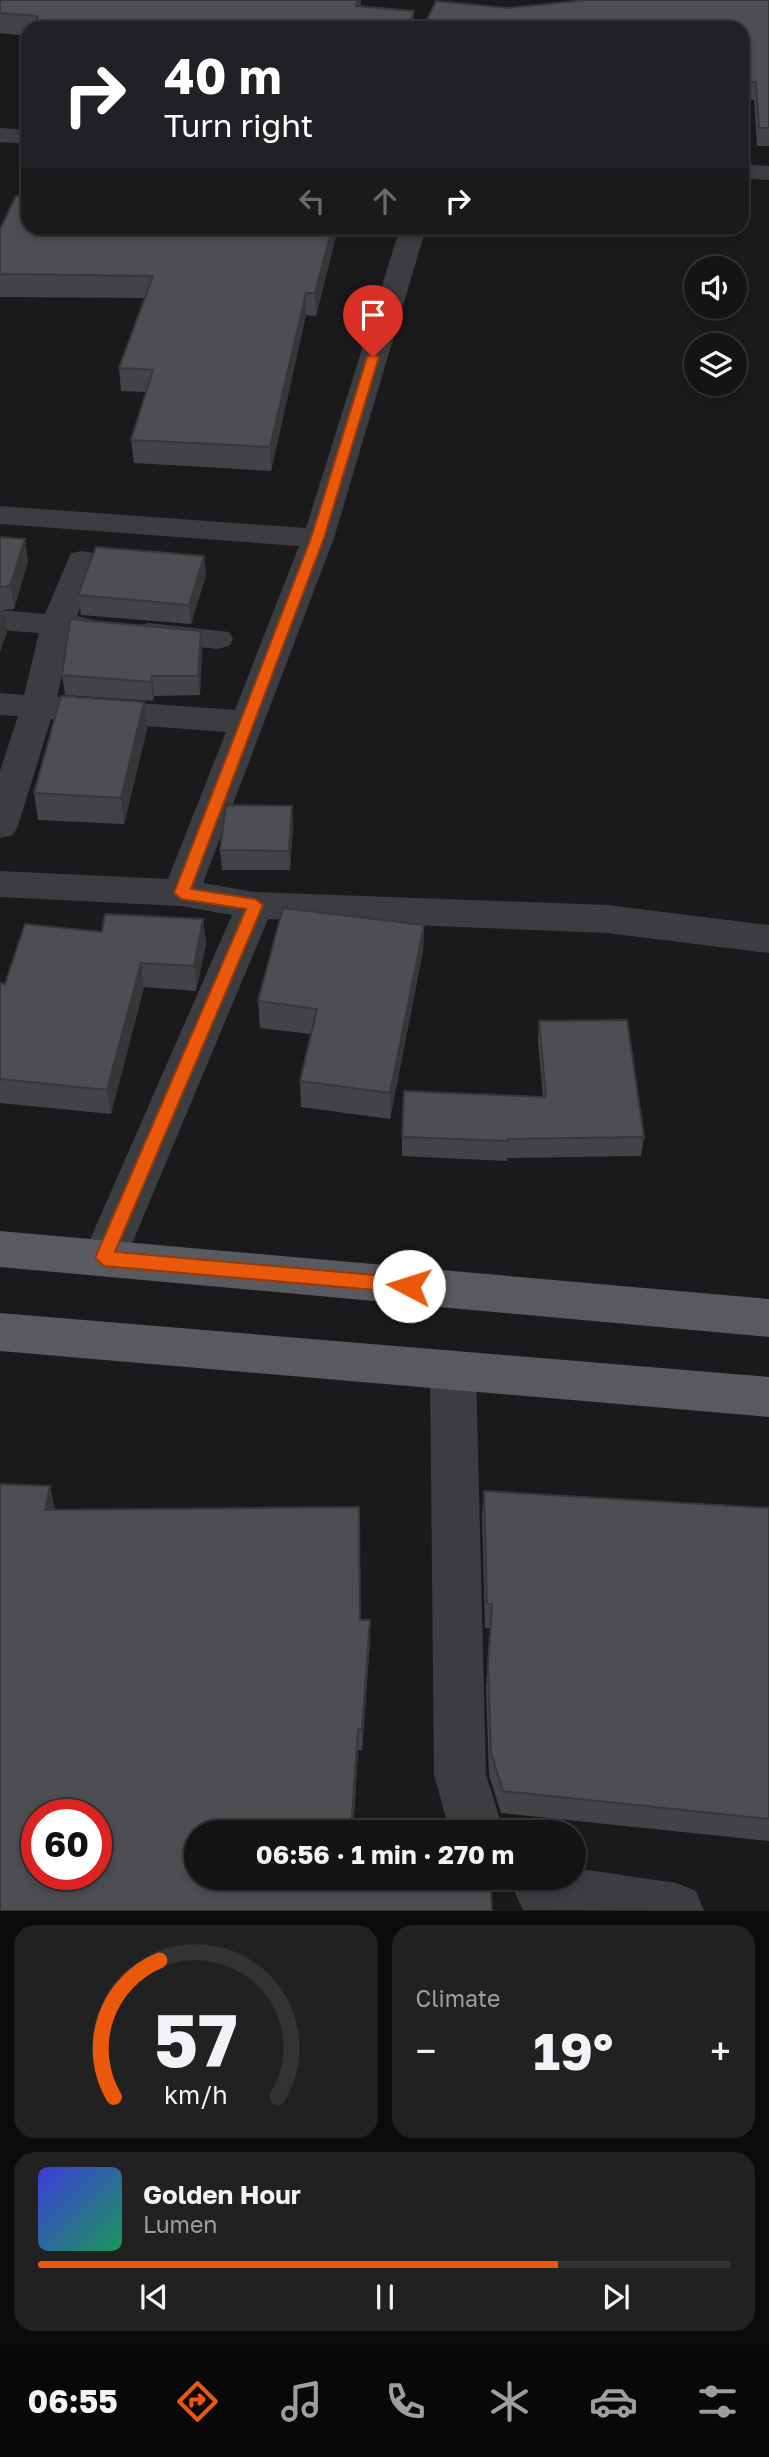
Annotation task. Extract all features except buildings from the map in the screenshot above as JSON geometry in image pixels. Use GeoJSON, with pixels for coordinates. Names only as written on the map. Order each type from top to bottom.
{"type":"FeatureCollection","features":[{"type":"Feature","properties":{"kind":"main road"},"geometry":{"type":"LineString","coordinates":[[0,1249],[769,1318]]}},
{"type":"Feature","properties":{"kind":"main road"},"geometry":{"type":"LineString","coordinates":[[0,1332],[769,1397]]}},
{"type":"Feature","properties":{"kind":"street"},"geometry":{"type":"LineString","coordinates":[[749,172],[769,173]]}},
{"type":"Feature","properties":{"kind":"street"},"geometry":{"type":"LineString","coordinates":[[181,893],[318,538],[411,235]]}},
{"type":"Feature","properties":{"kind":"street"},"geometry":{"type":"LineString","coordinates":[[0,516],[318,538]]}},
{"type":"Feature","properties":{"kind":"street"},"geometry":{"type":"LineString","coordinates":[[0,826],[38,708],[57,625],[82,560]]}},
{"type":"Feature","properties":{"kind":"street"},"geometry":{"type":"LineString","coordinates":[[0,620],[218,639]]}},
{"type":"Feature","properties":{"kind":"street"},"geometry":{"type":"LineString","coordinates":[[0,704],[247,722]]}},
{"type":"Feature","properties":{"kind":"street"},"geometry":{"type":"LineString","coordinates":[[0,884],[181,893],[255,905],[607,919],[769,939]]}},
{"type":"Feature","properties":{"kind":"street"},"geometry":{"type":"LineString","coordinates":[[104,1258],[255,905]]}},
{"type":"Feature","properties":{"kind":"street"},"geometry":{"type":"LineString","coordinates":[[453,1370],[460,1775],[473,1820]]}},
{"type":"Feature","properties":{"kind":"street"},"geometry":{"type":"LineString","coordinates":[[535,1893],[676,1911]]}},
{"type":"Feature","properties":{"kind":"route"},"geometry":{"type":"LineString","coordinates":[[373,357],[318,538],[181,893],[255,905],[104,1258],[409,1286]]}}]}
